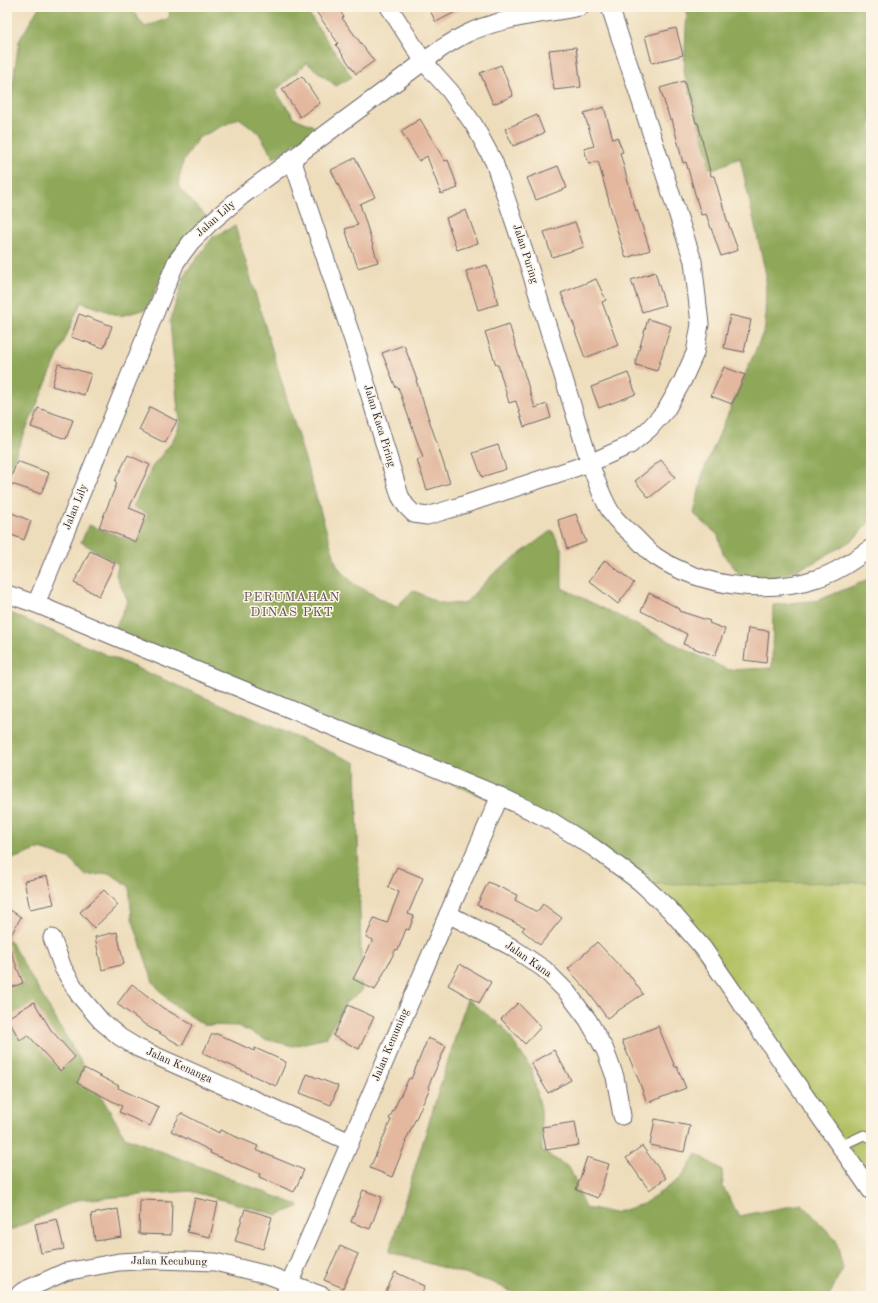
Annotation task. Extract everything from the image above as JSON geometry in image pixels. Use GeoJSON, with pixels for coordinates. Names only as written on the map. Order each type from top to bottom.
{"type":"FeatureCollection","features":[{"type":"Feature","properties":{"kind":"street","name":"Jalan Puring"},"geometry":{"type":"LineString","coordinates":[[389,7],[424,62],[450,91],[474,125],[494,162],[528,263],[590,463],[601,492],[615,518],[655,555],[683,571],[709,580],[750,587],[787,585],[819,578],[849,563],[871,548]]}},
{"type":"Feature","properties":{"kind":"street","name":"Jalan Lily"},"geometry":{"type":"LineString","coordinates":[[36,604],[176,262],[191,242],[210,223],[242,196],[448,44],[466,34],[486,26],[511,19],[580,7]]}},
{"type":"Feature","properties":{"kind":"street","name":"Jalan Kaca Piring"},"geometry":{"type":"LineString","coordinates":[[292,159],[354,343],[400,496],[406,506],[414,514],[427,516],[457,508],[590,463],[630,445],[649,429],[666,410],[682,382],[695,353],[700,324],[693,261],[610,7]]}},
{"type":"Feature","properties":{"kind":"street"},"geometry":{"type":"LineString","coordinates":[[7,594],[36,604],[500,796],[548,819],[594,848],[640,882],[670,910],[702,948],[871,1191]]}},
{"type":"Feature","properties":{"kind":"street","name":"Jalan Kemuning"},"geometry":{"type":"LineString","coordinates":[[287,1289],[500,796]]}},
{"type":"Feature","properties":{"kind":"street","name":"Jalan Kana"},"geometry":{"type":"LineString","coordinates":[[448,914],[510,946],[544,969],[567,992],[588,1020],[605,1050],[615,1077],[622,1116]]}},
{"type":"Feature","properties":{"kind":"street","name":"Jalan Kenanga"},"geometry":{"type":"LineString","coordinates":[[52,938],[63,968],[79,995],[101,1021],[120,1037],[138,1048],[350,1142]]}},
{"type":"Feature","properties":{"kind":"street","name":"Jalan Kecubung"},"geometry":{"type":"LineString","coordinates":[[17,1296],[23,1291],[65,1272],[120,1262],[158,1260],[215,1262],[268,1275],[287,1289],[323,1296]]}},
{"type":"Feature","properties":{"kind":"lane"},"geometry":{"type":"LineString","coordinates":[[840,1146],[864,1135],[871,1138]]}},
{"type":"Feature","properties":{"kind":"green space"},"geometry":{"type":"Polygon","coordinates":[[[39,7],[130,7],[145,27],[169,18],[170,7],[304,7],[352,77],[336,86],[307,63],[275,91],[295,118],[318,128],[274,158],[258,132],[239,118],[198,138],[183,162],[179,179],[179,188],[206,216],[169,260],[147,309],[120,316],[81,302],[7,477],[7,123],[19,41],[39,7]]]}},
{"type":"Feature","properties":{"kind":"green space"},"geometry":{"type":"Polygon","coordinates":[[[687,7],[871,7],[871,520],[854,539],[811,564],[750,587],[723,554],[718,535],[694,514],[703,472],[765,328],[766,275],[740,158],[713,169],[703,165],[709,158],[684,73],[687,7]]]}},
{"type":"Feature","properties":{"kind":"green space"},"geometry":{"type":"Polygon","coordinates":[[[235,226],[337,566],[354,584],[396,607],[413,590],[439,603],[464,604],[494,573],[552,530],[562,550],[562,588],[728,670],[772,668],[773,605],[819,600],[865,581],[871,574],[871,882],[647,884],[611,855],[114,630],[128,601],[116,575],[118,564],[81,542],[89,525],[137,543],[148,514],[133,507],[152,467],[172,442],[181,422],[178,411],[170,321],[185,274],[213,237],[235,226]]]}},
{"type":"Feature","properties":{"kind":"green space"},"geometry":{"type":"Polygon","coordinates":[[[10,613],[356,763],[362,991],[346,1002],[326,1038],[293,1046],[264,1039],[238,1026],[204,1025],[171,1003],[153,982],[132,918],[129,886],[109,873],[86,876],[69,858],[40,849],[15,858],[7,865],[7,620],[10,613]]]}},
{"type":"Feature","properties":{"kind":"green space"},"geometry":{"type":"Polygon","coordinates":[[[871,879],[871,1187],[647,884],[871,879]]]}},
{"type":"Feature","properties":{"kind":"green space"},"geometry":{"type":"Polygon","coordinates":[[[7,936],[125,1137],[300,1206],[277,1215],[190,1191],[77,1200],[7,1232],[7,936]]]}},
{"type":"Feature","properties":{"kind":"green space"},"geometry":{"type":"Polygon","coordinates":[[[467,999],[504,1028],[531,1068],[541,1109],[542,1151],[570,1168],[585,1208],[614,1213],[643,1204],[680,1179],[697,1154],[722,1170],[723,1187],[739,1216],[802,1204],[836,1240],[843,1268],[829,1296],[520,1296],[492,1282],[389,1252],[467,999]]]}},
{"type":"Feature","properties":{"kind":"building"},"geometry":{"type":"Polygon","coordinates":[[[313,7],[337,7],[344,17],[342,18],[374,61],[356,74],[336,45],[338,43],[313,7]]]}},
{"type":"Feature","properties":{"kind":"building"},"geometry":{"type":"Polygon","coordinates":[[[428,7],[465,7],[436,22],[428,7]]]}},
{"type":"Feature","properties":{"kind":"building"},"geometry":{"type":"Polygon","coordinates":[[[676,28],[683,55],[652,63],[645,36],[676,28]]]}},
{"type":"Feature","properties":{"kind":"building"},"geometry":{"type":"Polygon","coordinates":[[[576,47],[581,87],[554,90],[549,50],[576,47]]]}},
{"type":"Feature","properties":{"kind":"building"},"geometry":{"type":"Polygon","coordinates":[[[501,65],[513,96],[493,104],[480,73],[501,65]]]}},
{"type":"Feature","properties":{"kind":"building"},"geometry":{"type":"Polygon","coordinates":[[[302,76],[320,103],[300,117],[282,89],[302,76]]]}},
{"type":"Feature","properties":{"kind":"building"},"geometry":{"type":"Polygon","coordinates":[[[684,81],[696,123],[698,123],[711,176],[714,176],[727,220],[738,250],[721,256],[706,214],[701,215],[686,162],[683,163],[672,119],[670,120],[660,88],[684,81]]]}},
{"type":"Feature","properties":{"kind":"building"},"geometry":{"type":"Polygon","coordinates":[[[604,107],[613,139],[617,137],[623,152],[620,153],[636,211],[637,210],[650,250],[626,258],[598,161],[589,164],[584,149],[594,146],[584,113],[604,107]]]}},
{"type":"Feature","properties":{"kind":"building"},"geometry":{"type":"Polygon","coordinates":[[[537,115],[544,133],[513,146],[505,129],[537,115]]]}},
{"type":"Feature","properties":{"kind":"building"},"geometry":{"type":"Polygon","coordinates":[[[420,119],[445,161],[448,160],[458,188],[441,194],[427,156],[419,161],[401,131],[420,119]]]}},
{"type":"Feature","properties":{"kind":"building"},"geometry":{"type":"Polygon","coordinates":[[[355,158],[375,197],[360,204],[378,262],[358,268],[345,229],[358,225],[331,170],[355,158]]]}},
{"type":"Feature","properties":{"kind":"building"},"geometry":{"type":"Polygon","coordinates":[[[558,166],[567,188],[536,200],[527,178],[558,166]]]}},
{"type":"Feature","properties":{"kind":"building"},"geometry":{"type":"Polygon","coordinates":[[[466,210],[478,243],[457,250],[446,218],[466,210]]]}},
{"type":"Feature","properties":{"kind":"building"},"geometry":{"type":"Polygon","coordinates":[[[575,222],[584,247],[552,257],[544,232],[575,222]]]}},
{"type":"Feature","properties":{"kind":"building"},"geometry":{"type":"Polygon","coordinates":[[[487,265],[498,304],[478,310],[466,271],[487,265]]]}},
{"type":"Feature","properties":{"kind":"building"},"geometry":{"type":"Polygon","coordinates":[[[655,272],[665,305],[642,312],[631,280],[655,272]]]}},
{"type":"Feature","properties":{"kind":"building"},"geometry":{"type":"Polygon","coordinates":[[[596,279],[606,300],[602,302],[618,345],[585,358],[575,331],[576,330],[561,293],[596,279]]]}},
{"type":"Feature","properties":{"kind":"building"},"geometry":{"type":"Polygon","coordinates":[[[79,314],[112,326],[104,348],[71,337],[79,314]]]}},
{"type":"Feature","properties":{"kind":"building"},"geometry":{"type":"Polygon","coordinates":[[[730,315],[751,320],[744,352],[724,348],[730,315]]]}},
{"type":"Feature","properties":{"kind":"building"},"geometry":{"type":"Polygon","coordinates":[[[648,319],[671,326],[657,371],[636,365],[636,360],[648,319]]]}},
{"type":"Feature","properties":{"kind":"building"},"geometry":{"type":"Polygon","coordinates":[[[509,324],[535,408],[547,404],[551,418],[524,427],[516,401],[509,403],[498,365],[496,365],[485,332],[509,324]]]}},
{"type":"Feature","properties":{"kind":"building"},"geometry":{"type":"Polygon","coordinates":[[[404,345],[417,380],[450,483],[427,490],[417,460],[423,458],[398,387],[396,388],[382,353],[404,345]]]}},
{"type":"Feature","properties":{"kind":"building"},"geometry":{"type":"Polygon","coordinates":[[[58,364],[91,374],[84,395],[52,386],[58,364]]]}},
{"type":"Feature","properties":{"kind":"building"},"geometry":{"type":"Polygon","coordinates":[[[724,367],[745,375],[732,404],[711,396],[724,367]]]}},
{"type":"Feature","properties":{"kind":"building"},"geometry":{"type":"Polygon","coordinates":[[[628,373],[636,394],[599,408],[591,387],[628,373]]]}},
{"type":"Feature","properties":{"kind":"building"},"geometry":{"type":"Polygon","coordinates":[[[150,407],[177,421],[165,443],[139,430],[150,407]]]}},
{"type":"Feature","properties":{"kind":"building"},"geometry":{"type":"Polygon","coordinates":[[[38,408],[73,420],[66,439],[31,427],[38,408]]]}},
{"type":"Feature","properties":{"kind":"building"},"geometry":{"type":"Polygon","coordinates":[[[498,445],[506,469],[482,477],[473,453],[498,445]]]}},
{"type":"Feature","properties":{"kind":"building"},"geometry":{"type":"Polygon","coordinates":[[[128,455],[150,465],[129,508],[146,515],[136,542],[99,527],[117,483],[115,481],[128,455]]]}},
{"type":"Feature","properties":{"kind":"building"},"geometry":{"type":"Polygon","coordinates":[[[661,460],[675,477],[649,498],[635,481],[661,460]]]}},
{"type":"Feature","properties":{"kind":"building"},"geometry":{"type":"Polygon","coordinates":[[[17,461],[49,473],[41,494],[9,483],[17,461]]]}},
{"type":"Feature","properties":{"kind":"building"},"geometry":{"type":"Polygon","coordinates":[[[7,511],[31,521],[24,540],[7,533],[7,511]]]}},
{"type":"Feature","properties":{"kind":"building"},"geometry":{"type":"Polygon","coordinates":[[[576,514],[586,542],[567,549],[558,520],[576,514]]]}},
{"type":"Feature","properties":{"kind":"building"},"geometry":{"type":"Polygon","coordinates":[[[90,551],[115,563],[99,596],[74,583],[90,551]]]}},
{"type":"Feature","properties":{"kind":"building"},"geometry":{"type":"Polygon","coordinates":[[[605,560],[634,583],[618,604],[589,581],[605,560]]]}},
{"type":"Feature","properties":{"kind":"building"},"geometry":{"type":"Polygon","coordinates":[[[649,593],[680,609],[679,611],[710,621],[709,623],[725,629],[715,656],[683,644],[687,634],[641,611],[649,593]]]}},
{"type":"Feature","properties":{"kind":"building"},"geometry":{"type":"Polygon","coordinates":[[[748,628],[769,631],[766,663],[744,660],[748,628]]]}},
{"type":"Feature","properties":{"kind":"building"},"geometry":{"type":"Polygon","coordinates":[[[397,867],[423,878],[408,914],[414,916],[409,930],[406,929],[398,950],[396,949],[375,990],[353,979],[373,940],[366,937],[374,918],[387,923],[399,892],[388,887],[397,867]]]}},
{"type":"Feature","properties":{"kind":"building"},"geometry":{"type":"Polygon","coordinates":[[[47,876],[54,904],[30,909],[24,881],[47,876]]]}},
{"type":"Feature","properties":{"kind":"building"},"geometry":{"type":"Polygon","coordinates":[[[488,882],[517,895],[515,900],[537,912],[543,904],[562,918],[540,945],[522,930],[525,927],[477,905],[488,882]]]}},
{"type":"Feature","properties":{"kind":"building"},"geometry":{"type":"Polygon","coordinates":[[[104,890],[118,905],[94,928],[80,912],[104,890]]]}},
{"type":"Feature","properties":{"kind":"building"},"geometry":{"type":"Polygon","coordinates":[[[7,908],[21,917],[7,942],[7,908]]]}},
{"type":"Feature","properties":{"kind":"building"},"geometry":{"type":"Polygon","coordinates":[[[117,932],[124,964],[102,970],[95,937],[117,932]]]}},
{"type":"Feature","properties":{"kind":"building"},"geometry":{"type":"Polygon","coordinates":[[[597,942],[627,974],[628,973],[643,994],[607,1018],[586,989],[568,969],[597,942]]]}},
{"type":"Feature","properties":{"kind":"building"},"geometry":{"type":"Polygon","coordinates":[[[7,944],[23,983],[7,989],[7,944]]]}},
{"type":"Feature","properties":{"kind":"building"},"geometry":{"type":"Polygon","coordinates":[[[460,964],[491,982],[479,1003],[448,985],[460,964]]]}},
{"type":"Feature","properties":{"kind":"building"},"geometry":{"type":"Polygon","coordinates":[[[132,984],[163,1008],[193,1025],[182,1046],[147,1026],[117,1004],[132,984]]]}},
{"type":"Feature","properties":{"kind":"building"},"geometry":{"type":"Polygon","coordinates":[[[34,1002],[51,1030],[75,1057],[60,1071],[28,1035],[20,1040],[7,1018],[34,1002]]]}},
{"type":"Feature","properties":{"kind":"building"},"geometry":{"type":"Polygon","coordinates":[[[518,1003],[541,1027],[525,1044],[501,1019],[518,1003]]]}},
{"type":"Feature","properties":{"kind":"building"},"geometry":{"type":"Polygon","coordinates":[[[348,1005],[374,1017],[359,1049],[333,1036],[348,1005]]]}},
{"type":"Feature","properties":{"kind":"building"},"geometry":{"type":"Polygon","coordinates":[[[658,1026],[675,1067],[677,1067],[686,1088],[647,1103],[622,1041],[658,1026]]]}},
{"type":"Feature","properties":{"kind":"building"},"geometry":{"type":"Polygon","coordinates":[[[212,1034],[217,1034],[254,1051],[255,1048],[286,1062],[276,1086],[203,1053],[212,1034]]]}},
{"type":"Feature","properties":{"kind":"building"},"geometry":{"type":"Polygon","coordinates":[[[428,1038],[446,1046],[428,1087],[430,1088],[405,1142],[392,1177],[370,1168],[391,1120],[389,1119],[409,1078],[411,1079],[428,1038]]]}},
{"type":"Feature","properties":{"kind":"building"},"geometry":{"type":"Polygon","coordinates":[[[554,1050],[571,1080],[548,1093],[531,1063],[554,1050]]]}},
{"type":"Feature","properties":{"kind":"building"},"geometry":{"type":"Polygon","coordinates":[[[84,1068],[119,1086],[118,1088],[159,1107],[150,1126],[119,1112],[122,1106],[77,1083],[84,1068]]]}},
{"type":"Feature","properties":{"kind":"building"},"geometry":{"type":"Polygon","coordinates":[[[307,1074],[338,1086],[331,1105],[300,1093],[307,1074]]]}},
{"type":"Feature","properties":{"kind":"building"},"geometry":{"type":"Polygon","coordinates":[[[181,1113],[219,1133],[220,1130],[258,1146],[256,1150],[304,1170],[294,1192],[259,1177],[260,1174],[210,1153],[211,1151],[171,1131],[181,1113]]]}},
{"type":"Feature","properties":{"kind":"building"},"geometry":{"type":"Polygon","coordinates":[[[655,1119],[690,1126],[684,1152],[650,1145],[655,1119]]]}},
{"type":"Feature","properties":{"kind":"building"},"geometry":{"type":"Polygon","coordinates":[[[575,1122],[579,1145],[546,1150],[542,1127],[575,1122]]]}},
{"type":"Feature","properties":{"kind":"building"},"geometry":{"type":"Polygon","coordinates":[[[642,1146],[666,1178],[649,1190],[626,1158],[642,1146]]]}},
{"type":"Feature","properties":{"kind":"building"},"geometry":{"type":"Polygon","coordinates":[[[587,1157],[609,1164],[598,1198],[576,1190],[587,1157]]]}},
{"type":"Feature","properties":{"kind":"building"},"geometry":{"type":"Polygon","coordinates":[[[363,1190],[382,1197],[370,1229],[351,1222],[363,1190]]]}},
{"type":"Feature","properties":{"kind":"building"},"geometry":{"type":"Polygon","coordinates":[[[195,1198],[218,1203],[210,1237],[187,1232],[195,1198]]]}},
{"type":"Feature","properties":{"kind":"building"},"geometry":{"type":"Polygon","coordinates":[[[140,1200],[172,1201],[171,1235],[139,1234],[140,1200]]]}},
{"type":"Feature","properties":{"kind":"building"},"geometry":{"type":"Polygon","coordinates":[[[118,1209],[122,1237],[95,1241],[91,1214],[118,1209]]]}},
{"type":"Feature","properties":{"kind":"building"},"geometry":{"type":"Polygon","coordinates":[[[245,1209],[272,1217],[263,1249],[235,1241],[245,1209]]]}},
{"type":"Feature","properties":{"kind":"building"},"geometry":{"type":"Polygon","coordinates":[[[57,1219],[64,1249],[41,1253],[35,1224],[57,1219]]]}},
{"type":"Feature","properties":{"kind":"building"},"geometry":{"type":"Polygon","coordinates":[[[340,1246],[358,1254],[343,1288],[324,1280],[340,1246]]]}},
{"type":"Feature","properties":{"kind":"building"},"geometry":{"type":"Polygon","coordinates":[[[395,1272],[425,1286],[420,1296],[384,1296],[395,1272]]]}},
{"type":"Feature","properties":{"kind":"district","name":"PERUMAHAN DINAS PKT"},"geometry":{"type":"Point","coordinates":[292,604]}}]}
